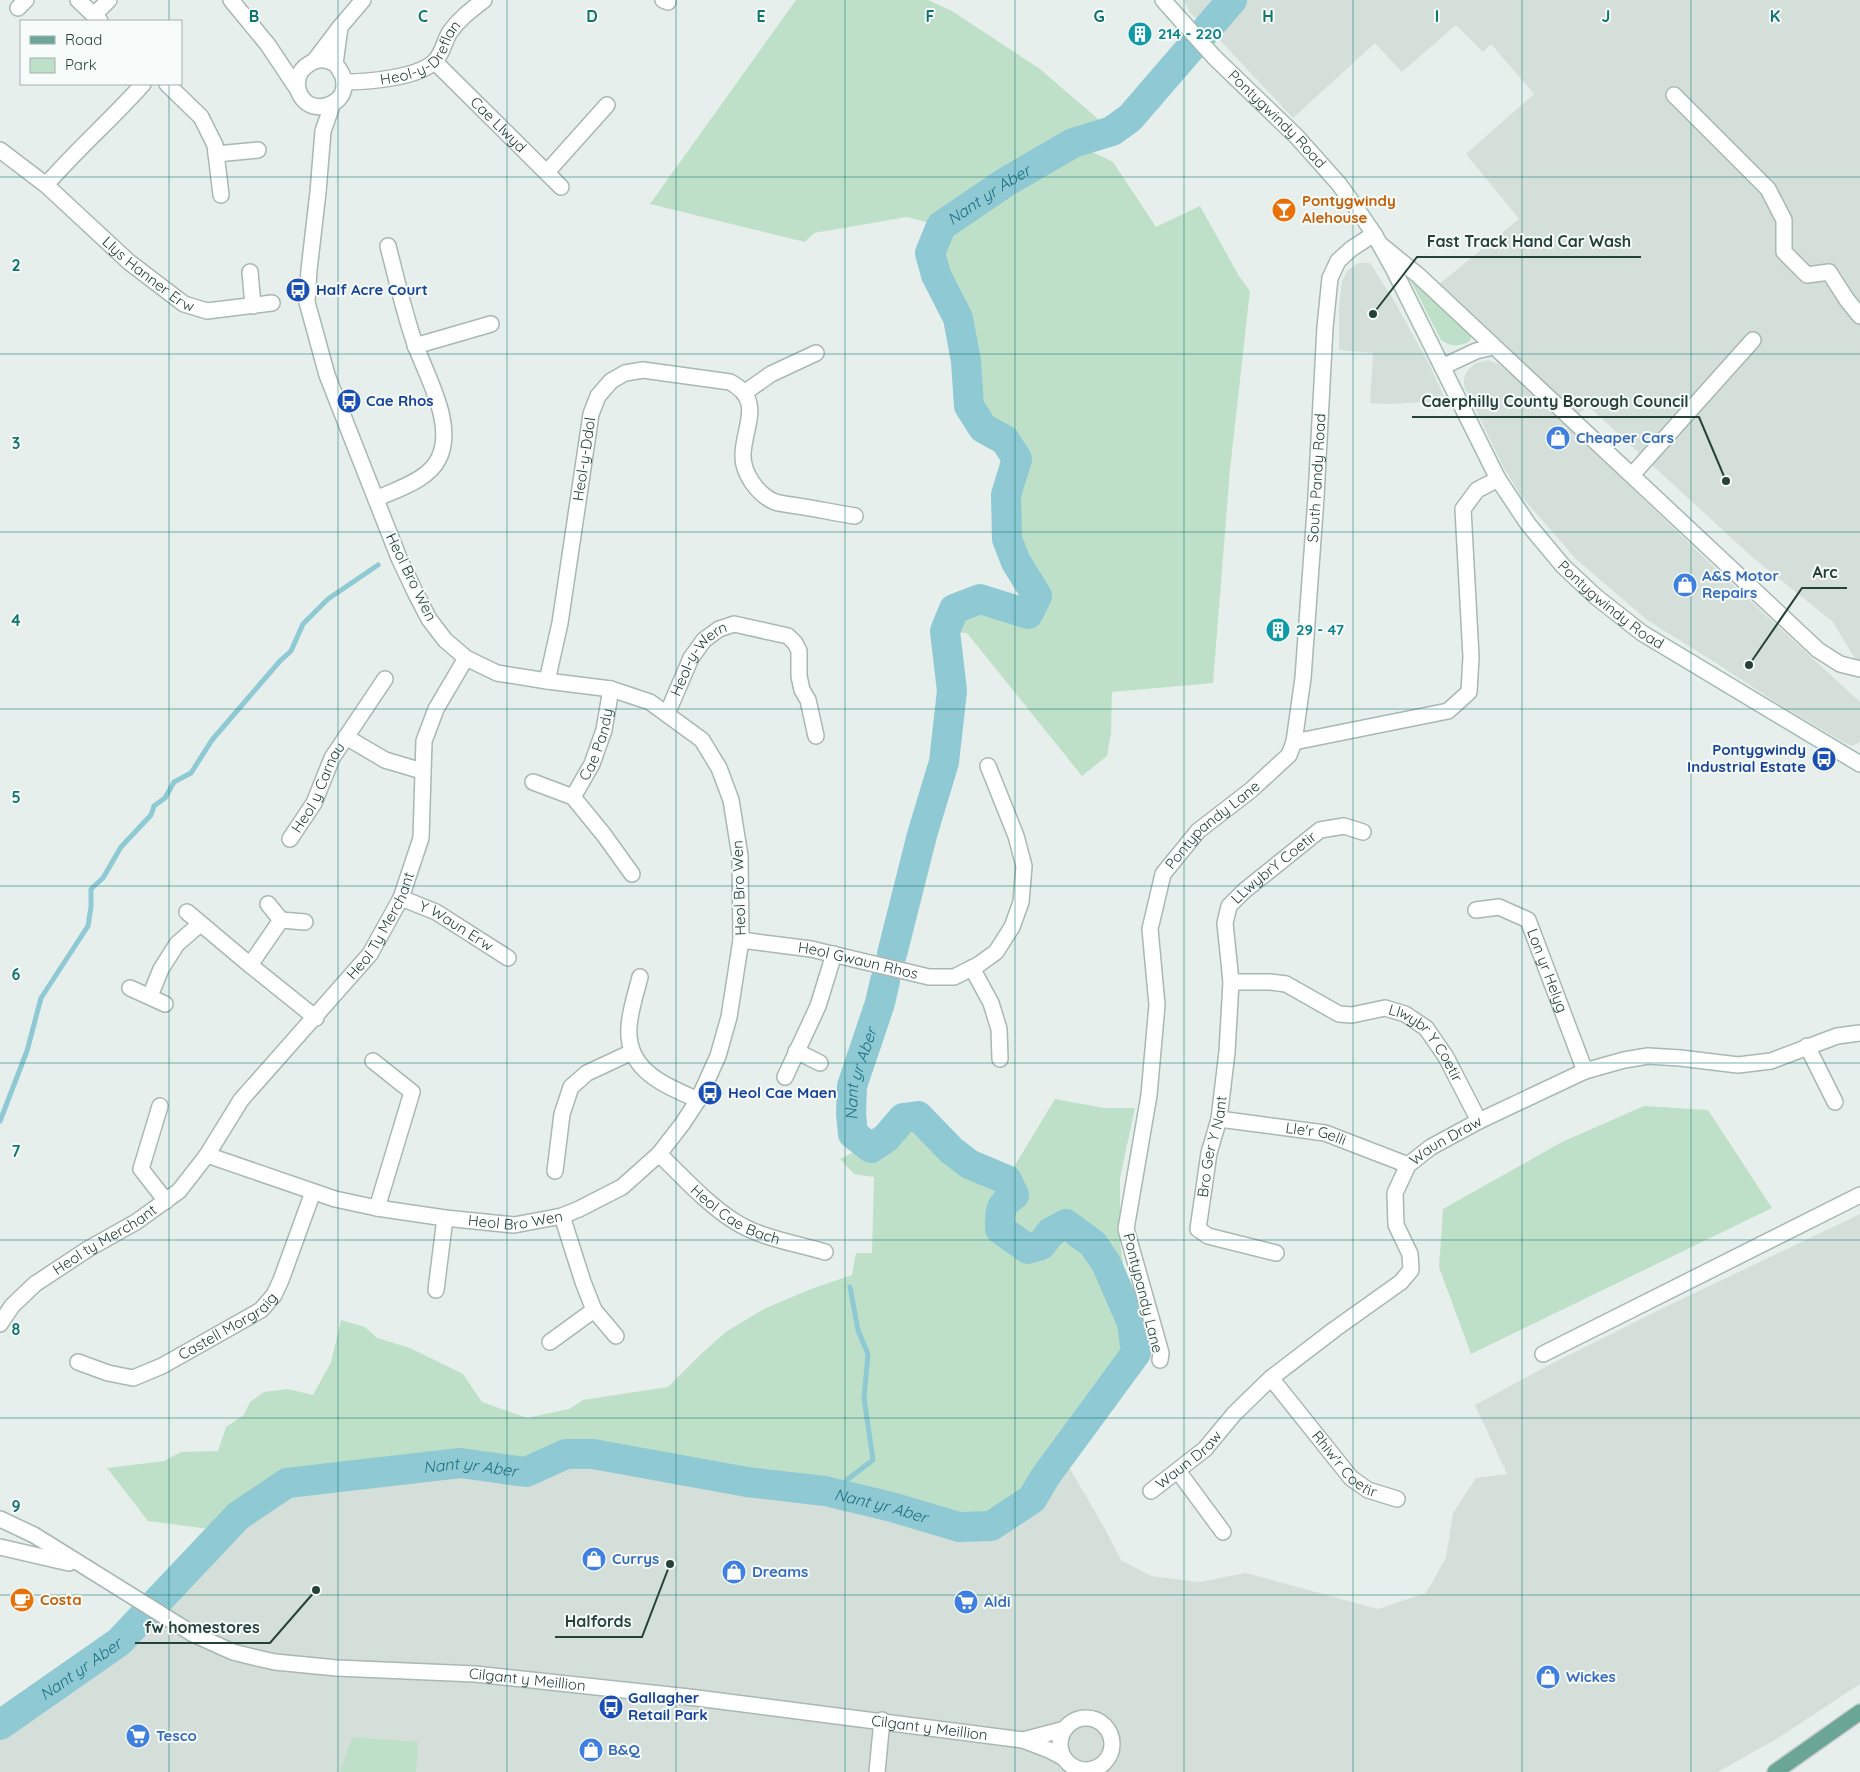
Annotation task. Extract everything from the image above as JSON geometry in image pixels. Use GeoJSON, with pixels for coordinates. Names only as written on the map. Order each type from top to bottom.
{"type":"FeatureCollection","features":[{"type":"Feature","properties":{"kind":"main road"},"geometry":{"type":"LineString","coordinates":[[1775,1772],[1860,1712]]}},
{"type":"Feature","properties":{"kind":"street"},"geometry":{"type":"LineString","coordinates":[[78,0],[97,18],[109,0]]}},
{"type":"Feature","properties":{"kind":"street"},"geometry":{"type":"LineString","coordinates":[[231,0],[268,45],[302,95],[323,131]]}},
{"type":"Feature","properties":{"kind":"street"},"geometry":{"type":"LineString","coordinates":[[333,103],[324,106],[314,106],[302,95],[297,82],[299,74],[363,0]]}},
{"type":"Feature","properties":{"kind":"street","name":"Heol-y-Dreflan"},"geometry":{"type":"LineString","coordinates":[[344,82],[365,82],[388,78],[426,67],[435,62],[443,50],[449,33],[465,14],[484,0]]}},
{"type":"Feature","properties":{"kind":"street","name":"Pontygwindy Road"},"geometry":{"type":"LineString","coordinates":[[1163,0],[1214,57],[1297,137],[1339,184],[1377,240],[1498,479],[1528,524],[1563,566],[1594,596],[1619,616],[1663,646],[1860,764]]}},
{"type":"Feature","properties":{"kind":"street"},"geometry":{"type":"LineString","coordinates":[[335,64],[340,27]]}},
{"type":"Feature","properties":{"kind":"street"},"geometry":{"type":"LineString","coordinates":[[268,45],[309,64],[329,60],[342,72],[344,82]]}},
{"type":"Feature","properties":{"kind":"street","name":"Cae Llwyd"},"geometry":{"type":"LineString","coordinates":[[435,62],[562,186]]}},
{"type":"Feature","properties":{"kind":"street","name":"Heol Bro Wen"},"geometry":{"type":"LineString","coordinates":[[208,1155],[335,1199],[376,1208],[444,1218],[514,1225],[562,1216],[622,1188],[659,1154],[684,1123],[698,1100],[718,1056],[729,1018],[741,940],[740,856],[731,800],[720,768],[702,740],[650,702],[612,689],[497,673],[466,658],[445,640],[429,619],[399,558],[327,375],[307,302],[323,131],[333,103],[342,94],[344,82]]}},
{"type":"Feature","properties":{"kind":"street"},"geometry":{"type":"LineString","coordinates":[[46,185],[72,155],[142,85]]}},
{"type":"Feature","properties":{"kind":"street"},"geometry":{"type":"LineString","coordinates":[[168,85],[201,117],[215,145],[221,194]]}},
{"type":"Feature","properties":{"kind":"street"},"geometry":{"type":"LineString","coordinates":[[1674,95],[1768,190],[1784,220],[1784,252],[1807,275],[1829,272],[1860,316]]}},
{"type":"Feature","properties":{"kind":"street"},"geometry":{"type":"LineString","coordinates":[[547,172],[607,105]]}},
{"type":"Feature","properties":{"kind":"street","name":"Llys Hanner Erw"},"geometry":{"type":"LineString","coordinates":[[0,150],[46,185],[129,262],[184,304],[207,311],[272,303]]}},
{"type":"Feature","properties":{"kind":"street"},"geometry":{"type":"LineString","coordinates":[[216,154],[258,150]]}},
{"type":"Feature","properties":{"kind":"street","name":"Pontygwindy Road"},"geometry":{"type":"LineString","coordinates":[[1377,240],[1419,276],[1818,650],[1840,664],[1860,669]]}},
{"type":"Feature","properties":{"kind":"street","name":"South Pandy Road"},"geometry":{"type":"LineString","coordinates":[[1294,742],[1303,678],[1316,497],[1325,327],[1330,278],[1338,261],[1351,249],[1377,240]]}},
{"type":"Feature","properties":{"kind":"street"},"geometry":{"type":"LineString","coordinates":[[376,499],[414,482],[427,473],[438,460],[444,445],[438,405],[416,346],[388,246]]}},
{"type":"Feature","properties":{"kind":"street"},"geometry":{"type":"LineString","coordinates":[[250,272],[253,306]]}},
{"type":"Feature","properties":{"kind":"street"},"geometry":{"type":"LineString","coordinates":[[416,346],[491,324]]}},
{"type":"Feature","properties":{"kind":"street"},"geometry":{"type":"LineString","coordinates":[[1632,475],[1753,340]]}},
{"type":"Feature","properties":{"kind":"street"},"geometry":{"type":"LineString","coordinates":[[1442,367],[1476,351],[1493,347]]}},
{"type":"Feature","properties":{"kind":"street"},"geometry":{"type":"LineString","coordinates":[[816,353],[771,374],[744,393],[749,402],[750,413],[742,455],[752,483],[763,495],[775,502],[855,516]]}},
{"type":"Feature","properties":{"kind":"street","name":"Heol-y-Ddol"},"geometry":{"type":"LineString","coordinates":[[546,681],[560,623],[590,414],[598,396],[611,381],[625,374],[643,370],[730,382],[744,393]]}},
{"type":"Feature","properties":{"kind":"street"},"geometry":{"type":"LineString","coordinates":[[1294,742],[1448,711],[1469,692],[1471,657],[1463,509],[1477,490],[1498,479]]}},
{"type":"Feature","properties":{"kind":"street","name":"Heol-y-Wern"},"geometry":{"type":"LineString","coordinates":[[667,714],[691,658],[704,640],[719,629],[734,624],[742,625],[788,636],[795,643],[799,651],[799,676],[802,690],[808,700],[816,736]]}},
{"type":"Feature","properties":{"kind":"street","name":"Heol Ty Merchant"},"geometry":{"type":"LineString","coordinates":[[208,1155],[241,1100],[316,1018],[370,954],[402,898],[420,838],[424,741],[436,709],[466,658]]}},
{"type":"Feature","properties":{"kind":"street","name":"Heol y Carnau"},"geometry":{"type":"LineString","coordinates":[[290,839],[314,803],[332,758],[385,679]]}},
{"type":"Feature","properties":{"kind":"street","name":"Cae Pandy"},"geometry":{"type":"LineString","coordinates":[[573,797],[592,764],[604,730],[612,689]]}},
{"type":"Feature","properties":{"kind":"street","name":"Heol y Carnau"},"geometry":{"type":"LineString","coordinates":[[346,737],[385,760],[422,771]]}},
{"type":"Feature","properties":{"kind":"street","name":"Pontypandy Lane"},"geometry":{"type":"LineString","coordinates":[[1160,1360],[1161,1353],[1126,1229],[1148,1095],[1158,1005],[1150,929],[1163,874],[1198,831],[1251,790],[1289,755],[1294,742]]}},
{"type":"Feature","properties":{"kind":"street","name":"Heol Gwaun Rhos"},"geometry":{"type":"LineString","coordinates":[[741,940],[811,949],[929,977],[954,977],[996,952],[1012,927],[1021,902],[1024,866],[1016,836],[988,766]]}},
{"type":"Feature","properties":{"kind":"street","name":"Cae Pandy"},"geometry":{"type":"LineString","coordinates":[[533,782],[573,797],[632,874]]}},
{"type":"Feature","properties":{"kind":"street","name":"LLwybrY Coetir"},"geometry":{"type":"LineString","coordinates":[[1231,982],[1225,923],[1229,906],[1244,891],[1320,830],[1344,826],[1363,832]]}},
{"type":"Feature","properties":{"kind":"street","name":"Y Waun Erw"},"geometry":{"type":"LineString","coordinates":[[402,898],[436,912],[508,958]]}},
{"type":"Feature","properties":{"kind":"street"},"geometry":{"type":"LineString","coordinates":[[268,904],[281,920],[305,922]]}},
{"type":"Feature","properties":{"kind":"street","name":"Lon yr Helyg"},"geometry":{"type":"LineString","coordinates":[[1476,910],[1499,906],[1528,920],[1584,1071]]}},
{"type":"Feature","properties":{"kind":"street"},"geometry":{"type":"LineString","coordinates":[[187,912],[316,1018]]}},
{"type":"Feature","properties":{"kind":"street"},"geometry":{"type":"LineString","coordinates":[[250,965],[281,920]]}},
{"type":"Feature","properties":{"kind":"street"},"geometry":{"type":"LineString","coordinates":[[150,996],[161,969],[176,944],[200,924]]}},
{"type":"Feature","properties":{"kind":"street"},"geometry":{"type":"LineString","coordinates":[[784,1077],[818,1006],[834,954]]}},
{"type":"Feature","properties":{"kind":"street"},"geometry":{"type":"LineString","coordinates":[[972,968],[991,1003],[998,1029],[1000,1059]]}},
{"type":"Feature","properties":{"kind":"street"},"geometry":{"type":"LineString","coordinates":[[640,977],[629,1028],[632,1052],[642,1069],[662,1084],[698,1100]]}},
{"type":"Feature","properties":{"kind":"street","name":"Bro Ger Y Nant"},"geometry":{"type":"LineString","coordinates":[[1231,982],[1227,1052],[1219,1119],[1209,1152],[1198,1228],[1208,1236],[1276,1253]]}},
{"type":"Feature","properties":{"kind":"street","name":"Llwybr Y Coetir"},"geometry":{"type":"LineString","coordinates":[[1231,982],[1286,984],[1339,1014],[1352,1015],[1385,1008],[1404,1014],[1426,1028],[1446,1057],[1479,1121]]}},
{"type":"Feature","properties":{"kind":"street"},"geometry":{"type":"LineString","coordinates":[[130,988],[165,1004]]}},
{"type":"Feature","properties":{"kind":"street","name":"Waun Draw"},"geometry":{"type":"LineString","coordinates":[[1151,1491],[1205,1449],[1234,1414],[1271,1378],[1400,1282],[1411,1270],[1410,1254],[1396,1225],[1395,1193],[1408,1165],[1431,1147],[1479,1121],[1584,1071],[1624,1060],[1648,1056],[1738,1065],[1771,1061],[1837,1036],[1860,1033]]}},
{"type":"Feature","properties":{"kind":"street"},"geometry":{"type":"LineString","coordinates":[[1807,1046],[1835,1102]]}},
{"type":"Feature","properties":{"kind":"street"},"geometry":{"type":"LineString","coordinates":[[796,1051],[820,1063]]}},
{"type":"Feature","properties":{"kind":"street"},"geometry":{"type":"LineString","coordinates":[[554,1172],[562,1114],[571,1087],[587,1073],[632,1052]]}},
{"type":"Feature","properties":{"kind":"street"},"geometry":{"type":"LineString","coordinates":[[373,1061],[412,1092],[376,1208]]}},
{"type":"Feature","properties":{"kind":"street"},"geometry":{"type":"LineString","coordinates":[[160,1106],[141,1168],[166,1201]]}},
{"type":"Feature","properties":{"kind":"street","name":"Lle'r Gelli"},"geometry":{"type":"LineString","coordinates":[[1219,1119],[1325,1133],[1408,1165]]}},
{"type":"Feature","properties":{"kind":"street","name":"Heol Cae Bach"},"geometry":{"type":"LineString","coordinates":[[659,1154],[706,1200],[734,1221],[762,1234],[825,1252]]}},
{"type":"Feature","properties":{"kind":"street","name":"Heol ty Merchant"},"geometry":{"type":"LineString","coordinates":[[0,1324],[12,1306],[35,1284],[88,1249],[136,1222],[179,1191],[208,1155]]}},
{"type":"Feature","properties":{"kind":"street","name":"Castell Morgraig"},"geometry":{"type":"LineString","coordinates":[[78,1362],[108,1373],[133,1378],[162,1366],[261,1310],[274,1295],[281,1280],[313,1192]]}},
{"type":"Feature","properties":{"kind":"street"},"geometry":{"type":"LineString","coordinates":[[1543,1354],[1860,1195]]}},
{"type":"Feature","properties":{"kind":"street"},"geometry":{"type":"LineString","coordinates":[[562,1216],[594,1310],[616,1336]]}},
{"type":"Feature","properties":{"kind":"street"},"geometry":{"type":"LineString","coordinates":[[436,1290],[444,1218]]}},
{"type":"Feature","properties":{"kind":"street"},"geometry":{"type":"LineString","coordinates":[[550,1342],[594,1310]]}},
{"type":"Feature","properties":{"kind":"street","name":"Rhiw'r Coetir"},"geometry":{"type":"LineString","coordinates":[[1271,1378],[1351,1478],[1368,1490],[1397,1498]]}},
{"type":"Feature","properties":{"kind":"street"},"geometry":{"type":"LineString","coordinates":[[1178,1471],[1223,1532]]}},
{"type":"Feature","properties":{"kind":"street","name":"Cilgant y Meillion"},"geometry":{"type":"LineString","coordinates":[[0,1519],[34,1535],[193,1634],[252,1657],[275,1662],[382,1671],[475,1674],[882,1720],[1023,1740],[1049,1750],[1066,1764]]}},
{"type":"Feature","properties":{"kind":"street","name":"Cilgant y Meillion"},"geometry":{"type":"LineString","coordinates":[[0,1547],[83,1566]]}},
{"type":"Feature","properties":{"kind":"street"},"geometry":{"type":"LineString","coordinates":[[1088,1718],[1102,1724],[1108,1731],[1112,1746],[1106,1761],[1092,1771],[1078,1769],[1066,1764],[1060,1743],[1065,1729],[1079,1719],[1088,1718]]}},
{"type":"Feature","properties":{"kind":"street"},"geometry":{"type":"LineString","coordinates":[[877,1772],[882,1720]]}},
{"type":"Feature","properties":{"kind":"street","name":"Cilgant y Meillion"},"geometry":{"type":"LineString","coordinates":[[1023,1740],[1065,1729]]}},
{"type":"Feature","properties":{"kind":"shaded area"},"geometry":{"type":"Polygon","coordinates":[[[1184,0],[1860,0],[1860,667],[1833,622],[1752,557],[1588,406],[1629,366],[1577,416],[1438,285],[1519,219],[1466,154],[1534,94],[1491,44],[1483,52],[1456,25],[1402,72],[1375,43],[1293,118],[1216,36],[1190,13],[1184,0]]]}},
{"type":"Feature","properties":{"kind":"shaded area"},"geometry":{"type":"Polygon","coordinates":[[[1359,263],[1370,263],[1393,299],[1428,362],[1446,401],[1370,403],[1373,353],[1339,350],[1339,308],[1342,281],[1348,270],[1359,263]]]}},
{"type":"Feature","properties":{"kind":"shaded area"},"geometry":{"type":"Polygon","coordinates":[[[1488,360],[1498,364],[1523,383],[1719,572],[1860,702],[1860,742],[1852,746],[1843,742],[1774,701],[1647,620],[1576,559],[1521,496],[1504,468],[1464,386],[1464,378],[1468,370],[1476,363],[1488,360]]]}},
{"type":"Feature","properties":{"kind":"shaded area","name":"Gallagher Retail Park"},"geometry":{"type":"Polygon","coordinates":[[[1860,1214],[1860,1684],[1778,1738],[1718,1772],[0,1772],[0,1725],[119,1642],[238,1516],[287,1483],[460,1463],[526,1472],[566,1454],[593,1454],[747,1482],[825,1491],[892,1507],[959,1527],[991,1526],[1032,1499],[1045,1477],[1062,1455],[1121,1560],[1151,1576],[1199,1582],[1246,1573],[1378,1609],[1426,1593],[1446,1558],[1453,1513],[1476,1478],[1507,1474],[1475,1405],[1551,1364],[1659,1310],[1860,1214]]]}},
{"type":"Feature","properties":{"kind":"green space"},"geometry":{"type":"Polygon","coordinates":[[[796,0],[928,0],[952,11],[1040,69],[1112,131],[1074,143],[1113,162],[1156,227],[1200,206],[1239,276],[1250,291],[1230,469],[1213,683],[1112,692],[1111,733],[1107,756],[1082,776],[967,633],[945,631],[954,609],[980,599],[1028,614],[1037,596],[1016,562],[1007,539],[1006,495],[1017,459],[1005,440],[983,428],[969,406],[966,361],[958,318],[936,275],[930,253],[941,226],[907,217],[814,233],[805,242],[650,204],[796,0]]]}},
{"type":"Feature","properties":{"kind":"green space"},"geometry":{"type":"Polygon","coordinates":[[[1414,279],[1472,334],[1470,341],[1455,345],[1441,340],[1411,281],[1414,279]]]}},
{"type":"Feature","properties":{"kind":"green space"},"geometry":{"type":"Polygon","coordinates":[[[1055,1099],[1104,1108],[1135,1108],[1120,1178],[1120,1242],[1136,1353],[1045,1477],[1032,1499],[991,1526],[959,1527],[892,1507],[825,1491],[747,1482],[593,1454],[567,1454],[526,1472],[460,1463],[287,1483],[238,1516],[224,1531],[148,1521],[107,1468],[164,1461],[181,1452],[218,1451],[226,1427],[244,1415],[250,1402],[264,1392],[288,1389],[313,1395],[331,1362],[341,1320],[365,1327],[377,1338],[410,1348],[463,1374],[482,1402],[527,1418],[569,1409],[583,1400],[668,1387],[727,1331],[764,1309],[811,1289],[852,1275],[856,1253],[872,1253],[874,1177],[854,1174],[840,1159],[858,1150],[871,1148],[886,1138],[903,1118],[918,1116],[951,1150],[969,1164],[1006,1180],[1055,1099]]]}},
{"type":"Feature","properties":{"kind":"green space"},"geometry":{"type":"Polygon","coordinates":[[[1644,1106],[1708,1110],[1772,1208],[1471,1354],[1439,1267],[1443,1209],[1562,1142],[1644,1106]]]}},
{"type":"Feature","properties":{"kind":"green space"},"geometry":{"type":"Polygon","coordinates":[[[354,1737],[418,1742],[416,1772],[340,1772],[349,1745],[354,1737]]]}},
{"type":"Feature","properties":{"kind":"waterway","name":"Nant yr Aber"},"geometry":{"type":"LineString","coordinates":[[892,954],[922,835],[944,762],[952,691],[945,631],[954,609],[980,599],[1028,614],[1037,596],[1016,562],[1007,539],[1006,495],[1017,459],[1005,440],[983,428],[969,406],[966,361],[958,318],[936,275],[930,253],[941,226],[1006,182],[1073,143],[1112,131],[1130,118],[1232,0]]}},
{"type":"Feature","properties":{"kind":"waterway"},"geometry":{"type":"LineString","coordinates":[[0,1121],[27,1051],[41,998],[88,926],[91,889],[103,878],[121,847],[151,815],[154,806],[165,798],[174,782],[191,773],[212,740],[280,661],[291,651],[303,624],[328,599],[378,565]]}},
{"type":"Feature","properties":{"kind":"waterway","name":"Nant yr Aber"},"geometry":{"type":"LineString","coordinates":[[0,1725],[119,1642],[238,1516],[287,1483],[460,1463],[526,1472],[566,1454],[593,1454],[747,1482],[825,1491],[892,1507],[959,1527],[991,1526],[1032,1499],[1045,1477],[1136,1353],[1132,1323],[1106,1263],[1093,1244],[1066,1224],[1051,1232],[1041,1245],[1028,1249],[1000,1229],[1001,1209],[1005,1202],[1014,1195],[1007,1180],[969,1164],[951,1150],[918,1116],[903,1118],[886,1138],[871,1148],[853,1134],[851,1114],[852,1086],[880,1003],[885,981]]}},
{"type":"Feature","properties":{"kind":"waterway"},"geometry":{"type":"LineString","coordinates":[[842,1495],[848,1479],[873,1460],[864,1398],[868,1354],[858,1330],[850,1287]]}},
{"type":"Feature","properties":{"kind":"place","name":"214 - 220"},"geometry":{"type":"Point","coordinates":[1140,34]}},
{"type":"Feature","properties":{"kind":"place","name":"Pontygwindy Alehouse"},"geometry":{"type":"Point","coordinates":[1284,210]}},
{"type":"Feature","properties":{"kind":"place","name":"Half Acre Court"},"geometry":{"type":"Point","coordinates":[298,290]}},
{"type":"Feature","properties":{"kind":"place","name":"Fast Track Hand Car Wash"},"geometry":{"type":"Point","coordinates":[1373,314]}},
{"type":"Feature","properties":{"kind":"place","name":"Cae Rhos"},"geometry":{"type":"Point","coordinates":[349,401]}},
{"type":"Feature","properties":{"kind":"place","name":"Cheaper Cars"},"geometry":{"type":"Point","coordinates":[1558,438]}},
{"type":"Feature","properties":{"kind":"place","name":"Caerphilly County Borough Council"},"geometry":{"type":"Point","coordinates":[1726,481]}},
{"type":"Feature","properties":{"kind":"place","name":"A&S Motor Repairs"},"geometry":{"type":"Point","coordinates":[1685,585]}},
{"type":"Feature","properties":{"kind":"place","name":"29 - 47"},"geometry":{"type":"Point","coordinates":[1278,630]}},
{"type":"Feature","properties":{"kind":"place","name":"Arc"},"geometry":{"type":"Point","coordinates":[1749,665]}},
{"type":"Feature","properties":{"kind":"place","name":"Pontygwindy Industrial Estate"},"geometry":{"type":"Point","coordinates":[1824,759]}},
{"type":"Feature","properties":{"kind":"place","name":"Heol Cae Maen"},"geometry":{"type":"Point","coordinates":[710,1093]}},
{"type":"Feature","properties":{"kind":"place","name":"Currys"},"geometry":{"type":"Point","coordinates":[594,1559]}},
{"type":"Feature","properties":{"kind":"place","name":"Halfords"},"geometry":{"type":"Point","coordinates":[670,1564]}},
{"type":"Feature","properties":{"kind":"place","name":"Dreams"},"geometry":{"type":"Point","coordinates":[734,1572]}},
{"type":"Feature","properties":{"kind":"place","name":"fw homestores"},"geometry":{"type":"Point","coordinates":[316,1590]}},
{"type":"Feature","properties":{"kind":"place","name":"Costa"},"geometry":{"type":"Point","coordinates":[22,1600]}},
{"type":"Feature","properties":{"kind":"place","name":"Aldi"},"geometry":{"type":"Point","coordinates":[966,1602]}},
{"type":"Feature","properties":{"kind":"place","name":"Wickes"},"geometry":{"type":"Point","coordinates":[1548,1677]}},
{"type":"Feature","properties":{"kind":"place","name":"Gallagher Retail Park"},"geometry":{"type":"Point","coordinates":[611,1707]}},
{"type":"Feature","properties":{"kind":"place","name":"Tesco"},"geometry":{"type":"Point","coordinates":[138,1736]}},
{"type":"Feature","properties":{"kind":"place","name":"B&Q"},"geometry":{"type":"Point","coordinates":[591,1750]}}]}
